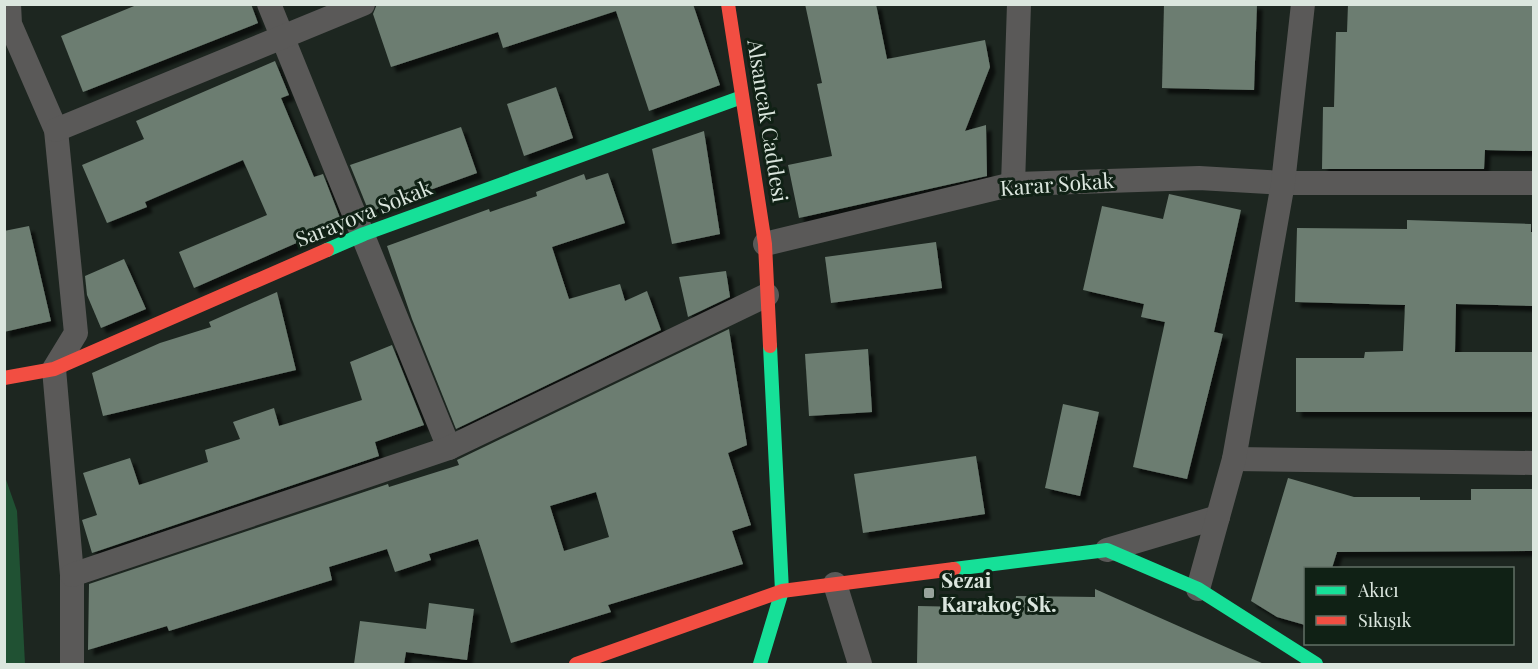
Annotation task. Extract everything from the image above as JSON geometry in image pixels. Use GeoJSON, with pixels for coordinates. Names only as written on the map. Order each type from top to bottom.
{"type":"FeatureCollection","features":[{"type":"Feature","properties":{"kind":"street"},"geometry":{"type":"LineString","coordinates":[[269,4],[280,37],[364,234],[449,448]]}},
{"type":"Feature","properties":{"kind":"street"},"geometry":{"type":"LineString","coordinates":[[56,130],[363,4]]}},
{"type":"Feature","properties":{"kind":"street","name":"Alsancak Caddesi"},"geometry":{"type":"LineString","coordinates":[[728,4],[765,244],[782,591],[760,664]]}},
{"type":"Feature","properties":{"kind":"street"},"geometry":{"type":"LineString","coordinates":[[1013,184],[1019,4]]}},
{"type":"Feature","properties":{"kind":"street"},"geometry":{"type":"LineString","coordinates":[[1198,589],[1234,459],[1283,183],[1303,4]]}},
{"type":"Feature","properties":{"kind":"street"},"geometry":{"type":"LineString","coordinates":[[8,18],[56,130],[76,333],[54,369],[72,575],[72,664]]}},
{"type":"Feature","properties":{"kind":"street","name":"Sarayova Sokak"},"geometry":{"type":"LineString","coordinates":[[4,378],[54,369],[364,234],[742,97]]}},
{"type":"Feature","properties":{"kind":"street","name":"Karar Sokak"},"geometry":{"type":"LineString","coordinates":[[765,244],[1013,184],[1199,178],[1283,183],[1533,183]]}},
{"type":"Feature","properties":{"kind":"street"},"geometry":{"type":"LineString","coordinates":[[72,575],[449,448],[767,295]]}},
{"type":"Feature","properties":{"kind":"street"},"geometry":{"type":"LineString","coordinates":[[1234,459],[1533,463]]}},
{"type":"Feature","properties":{"kind":"street"},"geometry":{"type":"LineString","coordinates":[[576,664],[782,591],[1107,550],[1218,517]]}},
{"type":"Feature","properties":{"kind":"street"},"geometry":{"type":"LineString","coordinates":[[1107,550],[1198,589],[1316,664]]}},
{"type":"Feature","properties":{"kind":"street"},"geometry":{"type":"LineString","coordinates":[[835,584],[860,664]]}},
{"type":"Feature","properties":{"kind":"green space"},"geometry":{"type":"Polygon","coordinates":[[[4,474],[17,511],[25,664],[5,664],[4,474]]]}},
{"type":"Feature","properties":{"kind":"building"},"geometry":{"type":"Polygon","coordinates":[[[139,4],[251,4],[258,23],[83,92],[61,36],[139,4]]]}},
{"type":"Feature","properties":{"kind":"building"},"geometry":{"type":"Polygon","coordinates":[[[377,4],[693,4],[720,85],[649,111],[616,11],[503,48],[498,32],[391,67],[373,14],[377,4]]]}},
{"type":"Feature","properties":{"kind":"building"},"geometry":{"type":"Polygon","coordinates":[[[805,4],[876,4],[887,59],[985,40],[990,67],[965,131],[986,125],[987,176],[799,218],[788,165],[832,156],[817,84],[822,83],[805,4]]]}},
{"type":"Feature","properties":{"kind":"building"},"geometry":{"type":"Polygon","coordinates":[[[1164,4],[1257,4],[1254,90],[1162,88],[1164,4]]]}},
{"type":"Feature","properties":{"kind":"building"},"geometry":{"type":"Polygon","coordinates":[[[1348,4],[1533,4],[1533,151],[1485,150],[1484,169],[1322,169],[1323,107],[1334,107],[1336,32],[1347,32],[1348,4]]]}},
{"type":"Feature","properties":{"kind":"building"},"geometry":{"type":"Polygon","coordinates":[[[275,61],[289,95],[281,98],[314,177],[323,174],[342,223],[194,288],[179,252],[267,215],[243,160],[145,202],[147,207],[107,223],[82,165],[144,139],[136,121],[275,61]]]}},
{"type":"Feature","properties":{"kind":"building"},"geometry":{"type":"Polygon","coordinates":[[[556,87],[573,138],[524,156],[507,104],[556,87]]]}},
{"type":"Feature","properties":{"kind":"building"},"geometry":{"type":"Polygon","coordinates":[[[461,127],[477,173],[369,212],[350,165],[461,127]]]}},
{"type":"Feature","properties":{"kind":"building"},"geometry":{"type":"Polygon","coordinates":[[[704,131],[720,234],[672,244],[652,149],[704,131]]]}},
{"type":"Feature","properties":{"kind":"building"},"geometry":{"type":"Polygon","coordinates":[[[608,173],[625,223],[552,247],[569,299],[620,284],[625,301],[647,291],[661,330],[456,429],[412,319],[387,246],[489,209],[490,212],[537,196],[536,192],[584,174],[586,180],[608,173]]]}},
{"type":"Feature","properties":{"kind":"building"},"geometry":{"type":"Polygon","coordinates":[[[1169,194],[1241,210],[1214,332],[1223,334],[1187,479],[1133,467],[1165,322],[1141,317],[1144,304],[1083,290],[1102,206],[1163,219],[1169,194]]]}},
{"type":"Feature","properties":{"kind":"building"},"geometry":{"type":"Polygon","coordinates":[[[1407,220],[1531,224],[1531,232],[1533,232],[1533,306],[1456,304],[1455,352],[1533,352],[1533,412],[1296,412],[1296,358],[1364,358],[1365,352],[1403,351],[1405,305],[1295,302],[1297,228],[1407,229],[1407,220]]]}},
{"type":"Feature","properties":{"kind":"building"},"geometry":{"type":"Polygon","coordinates":[[[29,226],[51,321],[4,332],[4,231],[29,226]]]}},
{"type":"Feature","properties":{"kind":"building"},"geometry":{"type":"Polygon","coordinates":[[[936,242],[942,288],[831,303],[825,257],[936,242]]]}},
{"type":"Feature","properties":{"kind":"building"},"geometry":{"type":"Polygon","coordinates":[[[124,259],[146,309],[101,328],[87,295],[85,276],[124,259]]]}},
{"type":"Feature","properties":{"kind":"building"},"geometry":{"type":"Polygon","coordinates":[[[726,271],[730,297],[688,317],[679,277],[726,271]]]}},
{"type":"Feature","properties":{"kind":"building"},"geometry":{"type":"Polygon","coordinates":[[[277,292],[296,370],[103,416],[92,373],[160,343],[211,327],[209,322],[277,292]]]}},
{"type":"Feature","properties":{"kind":"building"},"geometry":{"type":"Polygon","coordinates":[[[729,329],[747,445],[728,453],[751,525],[732,531],[743,564],[608,605],[611,612],[511,643],[478,539],[429,554],[431,560],[395,572],[387,549],[329,567],[332,580],[169,631],[167,626],[88,650],[89,584],[388,484],[389,487],[459,465],[457,460],[729,329]],[[596,492],[550,506],[564,551],[609,537],[596,492]]]}},
{"type":"Feature","properties":{"kind":"building"},"geometry":{"type":"Polygon","coordinates":[[[392,345],[424,425],[375,442],[379,456],[92,553],[82,520],[97,515],[83,473],[130,458],[139,485],[208,462],[205,450],[240,439],[233,422],[274,408],[279,426],[362,400],[350,362],[392,345]]]}},
{"type":"Feature","properties":{"kind":"building"},"geometry":{"type":"Polygon","coordinates":[[[868,349],[872,412],[809,416],[805,354],[868,349]]]}},
{"type":"Feature","properties":{"kind":"building"},"geometry":{"type":"Polygon","coordinates":[[[1063,404],[1099,412],[1080,496],[1045,488],[1063,404]]]}},
{"type":"Feature","properties":{"kind":"building"},"geometry":{"type":"Polygon","coordinates":[[[976,456],[985,514],[863,533],[854,474],[976,456]]]}},
{"type":"Feature","properties":{"kind":"building"},"geometry":{"type":"Polygon","coordinates":[[[1288,478],[1354,497],[1420,497],[1420,500],[1471,500],[1471,489],[1533,489],[1533,551],[1337,552],[1332,567],[1304,567],[1304,625],[1277,617],[1251,601],[1288,478]]]}},
{"type":"Feature","properties":{"kind":"building"},"geometry":{"type":"Polygon","coordinates":[[[1095,589],[1264,664],[917,664],[918,606],[1015,608],[1016,596],[1095,597],[1095,589]]]}},
{"type":"Feature","properties":{"kind":"building"},"geometry":{"type":"Polygon","coordinates":[[[429,603],[474,609],[467,660],[406,652],[404,664],[354,664],[360,621],[426,629],[429,603]]]}},
{"type":"Feature","properties":{"kind":"traffic: fast"},"geometry":{"type":"LineString","coordinates":[[327,250],[364,234],[742,97]]}},
{"type":"Feature","properties":{"kind":"traffic: fast"},"geometry":{"type":"LineString","coordinates":[[760,664],[782,591],[770,346]]}},
{"type":"Feature","properties":{"kind":"traffic: fast"},"geometry":{"type":"LineString","coordinates":[[954,569],[1107,550],[1198,589],[1316,664]]}},
{"type":"Feature","properties":{"kind":"traffic: jam"},"geometry":{"type":"LineString","coordinates":[[728,4],[765,244],[770,346]]}},
{"type":"Feature","properties":{"kind":"traffic: jam"},"geometry":{"type":"LineString","coordinates":[[4,378],[54,369],[327,250]]}},
{"type":"Feature","properties":{"kind":"traffic: jam"},"geometry":{"type":"LineString","coordinates":[[576,664],[782,591],[954,569]]}},
{"type":"Feature","properties":{"kind":"place","name":"Sezai Karakoç Sk."},"geometry":{"type":"Point","coordinates":[929,593]}}]}
